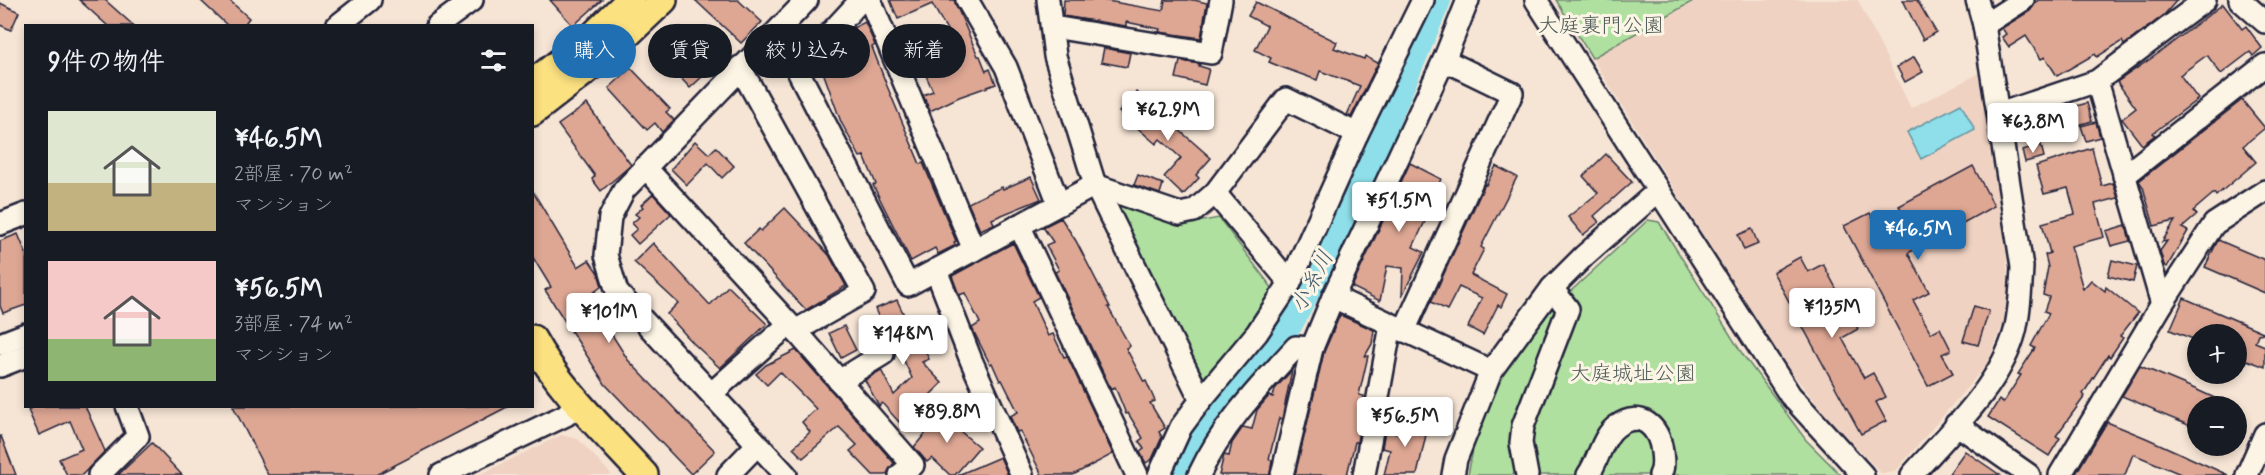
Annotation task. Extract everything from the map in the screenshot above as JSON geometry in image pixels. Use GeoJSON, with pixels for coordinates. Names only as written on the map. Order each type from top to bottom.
{"type":"FeatureCollection","features":[{"type":"Feature","properties":{"kind":"main road"},"geometry":{"type":"LineString","coordinates":[[534,82],[588,41],[630,0]]}},
{"type":"Feature","properties":{"kind":"main road"},"geometry":{"type":"LineString","coordinates":[[534,110],[603,56],[663,0]]}},
{"type":"Feature","properties":{"kind":"main road"},"geometry":{"type":"LineString","coordinates":[[534,343],[577,402],[644,475]]}},
{"type":"Feature","properties":{"kind":"street"},"geometry":{"type":"LineString","coordinates":[[340,24],[370,0]]}},
{"type":"Feature","properties":{"kind":"street"},"geometry":{"type":"LineString","coordinates":[[440,24],[472,0]]}},
{"type":"Feature","properties":{"kind":"street"},"geometry":{"type":"LineString","coordinates":[[786,475],[617,292],[606,255],[610,217],[624,190],[807,0]]}},
{"type":"Feature","properties":{"kind":"street"},"geometry":{"type":"LineString","coordinates":[[861,0],[797,69],[908,285],[1095,185],[1180,214],[1194,211],[1215,194],[1286,99],[1357,134]]}},
{"type":"Feature","properties":{"kind":"street"},"geometry":{"type":"LineString","coordinates":[[870,0],[974,250]]}},
{"type":"Feature","properties":{"kind":"street"},"geometry":{"type":"LineString","coordinates":[[967,0],[1006,67],[1059,204]]}},
{"type":"Feature","properties":{"kind":"street"},"geometry":{"type":"LineString","coordinates":[[1048,0],[1055,56],[1095,185],[1201,400]]}},
{"type":"Feature","properties":{"kind":"street"},"geometry":{"type":"LineString","coordinates":[[1053,27],[1211,53],[1221,0]]}},
{"type":"Feature","properties":{"kind":"street"},"geometry":{"type":"LineString","coordinates":[[1159,475],[1181,427],[1257,333],[1290,283],[1357,134],[1423,0]]}},
{"type":"Feature","properties":{"kind":"street"},"geometry":{"type":"LineString","coordinates":[[1282,475],[1312,348],[1333,297],[1444,60],[1468,0]]}},
{"type":"Feature","properties":{"kind":"street"},"geometry":{"type":"LineString","coordinates":[[1536,0],[1790,395],[1863,475]]}},
{"type":"Feature","properties":{"kind":"street"},"geometry":{"type":"LineString","coordinates":[[1912,475],[1995,376],[2014,333],[2021,300],[2022,267],[1984,25],[1977,0]]}},
{"type":"Feature","properties":{"kind":"street"},"geometry":{"type":"LineString","coordinates":[[1984,25],[2023,0]]}},
{"type":"Feature","properties":{"kind":"street"},"geometry":{"type":"LineString","coordinates":[[1999,114],[2097,81],[2205,0]]}},
{"type":"Feature","properties":{"kind":"street"},"geometry":{"type":"LineString","coordinates":[[2240,0],[2265,21]]}},
{"type":"Feature","properties":{"kind":"street"},"geometry":{"type":"LineString","coordinates":[[1364,475],[1397,328],[1512,93],[1444,60]]}},
{"type":"Feature","properties":{"kind":"street"},"geometry":{"type":"LineString","coordinates":[[2124,176],[2265,64]]}},
{"type":"Feature","properties":{"kind":"street"},"geometry":{"type":"LineString","coordinates":[[712,393],[792,328],[864,292],[740,67]]}},
{"type":"Feature","properties":{"kind":"street"},"geometry":{"type":"LineString","coordinates":[[2097,81],[2162,304]]}},
{"type":"Feature","properties":{"kind":"street"},"geometry":{"type":"LineString","coordinates":[[645,166],[839,381],[912,472]]}},
{"type":"Feature","properties":{"kind":"street"},"geometry":{"type":"LineString","coordinates":[[1453,475],[1456,459],[1491,371],[1552,288],[1584,255],[1659,191]]}},
{"type":"Feature","properties":{"kind":"street"},"geometry":{"type":"LineString","coordinates":[[2060,475],[2162,304],[2214,224],[2265,191]]}},
{"type":"Feature","properties":{"kind":"street"},"geometry":{"type":"LineString","coordinates":[[1215,194],[1290,283]]}},
{"type":"Feature","properties":{"kind":"street"},"geometry":{"type":"LineString","coordinates":[[0,224],[24,215]]}},
{"type":"Feature","properties":{"kind":"street"},"geometry":{"type":"LineString","coordinates":[[1019,225],[1137,475]]}},
{"type":"Feature","properties":{"kind":"street"},"geometry":{"type":"LineString","coordinates":[[936,270],[971,360],[1022,475]]}},
{"type":"Feature","properties":{"kind":"street"},"geometry":{"type":"LineString","coordinates":[[1527,475],[1521,443],[1522,426],[1568,309],[1552,288]]}},
{"type":"Feature","properties":{"kind":"street"},"geometry":{"type":"LineString","coordinates":[[1333,297],[1491,371]]}},
{"type":"Feature","properties":{"kind":"street"},"geometry":{"type":"LineString","coordinates":[[0,344],[24,335]]}},
{"type":"Feature","properties":{"kind":"street"},"geometry":{"type":"LineString","coordinates":[[1199,475],[1216,441],[1231,419],[1265,380],[1296,347],[1312,348]]}},
{"type":"Feature","properties":{"kind":"street"},"geometry":{"type":"LineString","coordinates":[[839,381],[883,354]]}},
{"type":"Feature","properties":{"kind":"street"},"geometry":{"type":"LineString","coordinates":[[0,366],[24,357]]}},
{"type":"Feature","properties":{"kind":"street"},"geometry":{"type":"LineString","coordinates":[[441,475],[566,415],[577,402]]}},
{"type":"Feature","properties":{"kind":"street"},"geometry":{"type":"LineString","coordinates":[[99,475],[138,436],[128,408]]}},
{"type":"Feature","properties":{"kind":"street"},"geometry":{"type":"LineString","coordinates":[[1588,475],[1614,428],[1628,420],[1637,419],[1659,435],[1663,462],[1660,475]]}},
{"type":"Feature","properties":{"kind":"street"},"geometry":{"type":"LineString","coordinates":[[1956,424],[2029,475]]}},
{"type":"Feature","properties":{"kind":"street"},"geometry":{"type":"LineString","coordinates":[[2247,475],[2265,434]]}},
{"type":"Feature","properties":{"kind":"street"},"geometry":{"type":"LineString","coordinates":[[728,475],[757,445]]}},
{"type":"Feature","properties":{"kind":"shaded area"},"geometry":{"type":"Polygon","coordinates":[[[1697,0],[1858,0],[1911,108],[1978,74],[2006,252],[2008,284],[2003,323],[1988,363],[1895,472],[1881,473],[1829,418],[1786,366],[1592,58],[1697,0]]]}},
{"type":"Feature","properties":{"kind":"shaded area"},"geometry":{"type":"Polygon","coordinates":[[[561,435],[578,439],[612,475],[479,475],[561,435]]]}},
{"type":"Feature","properties":{"kind":"green space","name":"大庭裏門公園"},"geometry":{"type":"Polygon","coordinates":[[[1556,0],[1695,0],[1592,58],[1556,0]]]}},
{"type":"Feature","properties":{"kind":"green space"},"geometry":{"type":"Polygon","coordinates":[[[1118,203],[1181,225],[1219,218],[1276,293],[1211,381],[1204,378],[1113,208],[1118,203]]]}},
{"type":"Feature","properties":{"kind":"green space","name":"大庭城址公園"},"geometry":{"type":"Polygon","coordinates":[[[1648,220],[1659,222],[1743,355],[1806,440],[1841,475],[1468,475],[1474,444],[1504,371],[1547,313],[1648,220]]]}},
{"type":"Feature","properties":{"kind":"water"},"geometry":{"type":"Polygon","coordinates":[[[1961,104],[1975,130],[1921,159],[1907,132],[1961,104]]]}},
{"type":"Feature","properties":{"kind":"building"},"geometry":{"type":"Polygon","coordinates":[[[79,0],[105,0],[132,24],[106,24],[79,0]]]}},
{"type":"Feature","properties":{"kind":"building"},"geometry":{"type":"Polygon","coordinates":[[[200,0],[229,0],[249,18],[244,24],[226,24],[200,0]]]}},
{"type":"Feature","properties":{"kind":"building"},"geometry":{"type":"Polygon","coordinates":[[[550,0],[602,0],[575,24],[571,24],[550,0]]]}},
{"type":"Feature","properties":{"kind":"building"},"geometry":{"type":"Polygon","coordinates":[[[695,0],[738,0],[762,22],[744,24],[744,40],[741,43],[732,35],[732,24],[721,24],[695,0]]]}},
{"type":"Feature","properties":{"kind":"building"},"geometry":{"type":"Polygon","coordinates":[[[890,0],[954,0],[964,24],[944,24],[932,4],[898,19],[890,0]]]}},
{"type":"Feature","properties":{"kind":"building"},"geometry":{"type":"Polygon","coordinates":[[[1064,0],[1102,0],[1163,11],[1165,0],[1194,0],[1207,3],[1201,38],[1159,32],[1160,29],[1126,22],[1126,26],[1063,16],[1064,0]]]}},
{"type":"Feature","properties":{"kind":"building"},"geometry":{"type":"Polygon","coordinates":[[[1903,0],[1917,0],[1936,32],[1923,40],[1903,0]]]}},
{"type":"Feature","properties":{"kind":"building"},"geometry":{"type":"Polygon","coordinates":[[[2038,0],[2177,0],[2164,15],[2124,45],[2122,41],[2097,57],[2095,54],[2057,76],[2045,57],[2041,59],[2026,36],[2009,47],[2002,37],[2006,34],[2002,28],[2030,11],[2038,0]]]}},
{"type":"Feature","properties":{"kind":"building"},"geometry":{"type":"Polygon","coordinates":[[[1256,2],[1337,42],[1334,48],[1364,59],[1365,56],[1378,63],[1351,117],[1347,115],[1360,86],[1320,71],[1317,80],[1269,62],[1271,58],[1255,50],[1267,26],[1248,16],[1256,2]]]}},
{"type":"Feature","properties":{"kind":"building"},"geometry":{"type":"Polygon","coordinates":[[[0,3],[19,12],[11,30],[0,25],[0,3]]]}},
{"type":"Feature","properties":{"kind":"building"},"geometry":{"type":"Polygon","coordinates":[[[2223,4],[2242,29],[2246,26],[2262,48],[2253,56],[2250,52],[2221,74],[2207,55],[2180,75],[2198,99],[2153,133],[2155,135],[2142,145],[2122,119],[2136,108],[2117,82],[2223,4]]]}},
{"type":"Feature","properties":{"kind":"building"},"geometry":{"type":"Polygon","coordinates":[[[966,28],[986,71],[990,69],[996,84],[959,97],[930,111],[923,95],[933,91],[927,78],[966,78],[966,28]]]}},
{"type":"Feature","properties":{"kind":"building"},"geometry":{"type":"Polygon","coordinates":[[[870,34],[875,45],[872,47],[882,78],[920,164],[923,163],[956,245],[938,254],[935,248],[911,261],[873,185],[876,184],[864,156],[860,157],[841,122],[825,78],[870,78],[870,34]]]}},
{"type":"Feature","properties":{"kind":"building"},"geometry":{"type":"Polygon","coordinates":[[[1104,48],[1130,53],[1127,67],[1101,62],[1104,48]]]}},
{"type":"Feature","properties":{"kind":"building"},"geometry":{"type":"Polygon","coordinates":[[[1914,57],[1923,72],[1905,82],[1897,67],[1914,57]]]}},
{"type":"Feature","properties":{"kind":"building"},"geometry":{"type":"Polygon","coordinates":[[[1180,61],[1200,64],[1199,66],[1209,69],[1205,85],[1176,78],[1180,61]]]}},
{"type":"Feature","properties":{"kind":"building"},"geometry":{"type":"Polygon","coordinates":[[[636,73],[670,109],[666,112],[674,120],[662,132],[655,123],[647,130],[609,88],[620,78],[636,78],[636,73]]]}},
{"type":"Feature","properties":{"kind":"building"},"geometry":{"type":"Polygon","coordinates":[[[681,78],[701,78],[690,88],[681,78]]]}},
{"type":"Feature","properties":{"kind":"building"},"geometry":{"type":"Polygon","coordinates":[[[1136,92],[1211,158],[1196,175],[1199,178],[1183,195],[1164,177],[1181,158],[1160,139],[1156,144],[1119,112],[1136,92]]]}},
{"type":"Feature","properties":{"kind":"building"},"geometry":{"type":"Polygon","coordinates":[[[2242,100],[2265,128],[2243,146],[2256,162],[2216,196],[2214,193],[2193,211],[2197,215],[2182,228],[2188,231],[2167,267],[2164,265],[2160,251],[2167,241],[2162,242],[2175,221],[2154,226],[2143,187],[2139,181],[2242,100]]]}},
{"type":"Feature","properties":{"kind":"building"},"geometry":{"type":"Polygon","coordinates":[[[2087,103],[2092,121],[2075,126],[2070,108],[2087,103]]]}},
{"type":"Feature","properties":{"kind":"building"},"geometry":{"type":"Polygon","coordinates":[[[587,104],[631,165],[601,191],[592,179],[595,176],[558,125],[587,104]]]}},
{"type":"Feature","properties":{"kind":"building"},"geometry":{"type":"Polygon","coordinates":[[[2096,122],[2100,137],[2086,141],[2081,126],[2096,122]]]}},
{"type":"Feature","properties":{"kind":"building"},"geometry":{"type":"Polygon","coordinates":[[[695,141],[709,154],[716,147],[734,166],[722,178],[708,163],[687,185],[671,169],[695,141]]]}},
{"type":"Feature","properties":{"kind":"building"},"geometry":{"type":"Polygon","coordinates":[[[2041,145],[2044,157],[2025,162],[2022,150],[2041,145]]]}},
{"type":"Feature","properties":{"kind":"building"},"geometry":{"type":"Polygon","coordinates":[[[2092,148],[2102,186],[2113,183],[2118,198],[2095,204],[2104,237],[2071,246],[2083,289],[2091,280],[2105,291],[2106,287],[2138,313],[2120,336],[2123,338],[2110,357],[2108,355],[2083,394],[2085,396],[2056,436],[2060,438],[2049,456],[1988,417],[1999,400],[2003,403],[2021,375],[2018,374],[2035,348],[2031,346],[2049,313],[2044,311],[2049,297],[2043,295],[2048,267],[2045,255],[2050,253],[2042,223],[2075,214],[2068,188],[2044,194],[2036,166],[2092,148]]]}},
{"type":"Feature","properties":{"kind":"building"},"geometry":{"type":"Polygon","coordinates":[[[1606,154],[1632,182],[1594,216],[1599,222],[1583,235],[1568,217],[1598,193],[1583,176],[1606,154]]]}},
{"type":"Feature","properties":{"kind":"building"},"geometry":{"type":"Polygon","coordinates":[[[1410,163],[1441,179],[1413,247],[1424,252],[1402,296],[1403,268],[1387,266],[1380,301],[1352,287],[1410,163]]]}},
{"type":"Feature","properties":{"kind":"building"},"geometry":{"type":"Polygon","coordinates":[[[1496,166],[1517,177],[1481,247],[1484,249],[1471,275],[1507,294],[1501,307],[1498,305],[1483,335],[1468,327],[1482,298],[1459,287],[1447,310],[1431,302],[1485,184],[1496,166]]]}},
{"type":"Feature","properties":{"kind":"building"},"geometry":{"type":"Polygon","coordinates":[[[1973,166],[1994,206],[1908,253],[1929,292],[1913,300],[1931,333],[1940,328],[1951,350],[1942,354],[1953,373],[1928,386],[1844,226],[1870,213],[1884,240],[1911,226],[1899,206],[1973,166]]]}},
{"type":"Feature","properties":{"kind":"building"},"geometry":{"type":"Polygon","coordinates":[[[1138,175],[1163,184],[1160,194],[1134,185],[1138,175]]]}},
{"type":"Feature","properties":{"kind":"building"},"geometry":{"type":"Polygon","coordinates":[[[1031,177],[1041,199],[992,219],[994,224],[980,230],[968,203],[1002,187],[1003,189],[1031,177]]]}},
{"type":"Feature","properties":{"kind":"building"},"geometry":{"type":"Polygon","coordinates":[[[534,193],[578,267],[589,260],[598,273],[602,286],[588,297],[628,360],[715,451],[691,474],[605,384],[545,290],[551,287],[534,259],[534,193]]]}},
{"type":"Feature","properties":{"kind":"building"},"geometry":{"type":"Polygon","coordinates":[[[653,194],[671,214],[638,244],[630,235],[637,229],[632,223],[639,217],[635,214],[643,207],[641,205],[653,194]]]}},
{"type":"Feature","properties":{"kind":"building"},"geometry":{"type":"Polygon","coordinates":[[[785,208],[829,255],[846,286],[806,310],[744,243],[759,229],[761,231],[785,208]]]}},
{"type":"Feature","properties":{"kind":"building"},"geometry":{"type":"Polygon","coordinates":[[[1061,218],[1076,241],[1130,346],[1126,348],[1144,382],[1146,381],[1155,401],[1150,403],[1165,428],[1159,432],[1162,437],[1152,459],[1146,463],[1140,452],[1144,449],[1139,441],[1143,438],[1128,413],[1126,414],[1115,387],[1111,389],[1055,272],[1059,270],[1046,245],[1053,242],[1043,227],[1061,218]]]}},
{"type":"Feature","properties":{"kind":"building"},"geometry":{"type":"Polygon","coordinates":[[[2126,225],[2130,241],[2111,246],[2106,231],[2126,225]]]}},
{"type":"Feature","properties":{"kind":"building"},"geometry":{"type":"Polygon","coordinates":[[[1752,229],[1758,244],[1744,250],[1738,235],[1752,229]]]}},
{"type":"Feature","properties":{"kind":"building"},"geometry":{"type":"Polygon","coordinates":[[[18,234],[24,248],[24,306],[3,313],[0,306],[0,241],[18,234]]]}},
{"type":"Feature","properties":{"kind":"building"},"geometry":{"type":"Polygon","coordinates":[[[2218,240],[2265,260],[2265,293],[2205,267],[2218,240]]]}},
{"type":"Feature","properties":{"kind":"building"},"geometry":{"type":"Polygon","coordinates":[[[653,243],[710,305],[728,286],[767,324],[720,368],[667,314],[678,303],[634,262],[653,243]]]}},
{"type":"Feature","properties":{"kind":"building"},"geometry":{"type":"Polygon","coordinates":[[[1013,243],[1039,297],[1032,301],[1048,336],[1053,334],[1064,357],[1067,356],[1113,454],[1073,475],[1042,475],[1010,416],[1018,412],[972,328],[980,323],[965,293],[959,295],[952,276],[1013,243]]]}},
{"type":"Feature","properties":{"kind":"building"},"geometry":{"type":"Polygon","coordinates":[[[1800,257],[1808,272],[1823,264],[1858,329],[1842,338],[1864,378],[1873,373],[1886,397],[1876,402],[1886,421],[1861,434],[1773,272],[1800,257]]]}},
{"type":"Feature","properties":{"kind":"building"},"geometry":{"type":"Polygon","coordinates":[[[2112,260],[2137,266],[2133,282],[2108,276],[2112,260]]]}},
{"type":"Feature","properties":{"kind":"building"},"geometry":{"type":"Polygon","coordinates":[[[2184,298],[2244,324],[2187,324],[2187,337],[2170,330],[2184,298]]]}},
{"type":"Feature","properties":{"kind":"building"},"geometry":{"type":"Polygon","coordinates":[[[897,300],[913,334],[917,332],[929,359],[922,362],[942,383],[899,422],[882,403],[879,406],[865,380],[881,370],[894,395],[912,378],[892,335],[887,337],[875,309],[897,300]]]}},
{"type":"Feature","properties":{"kind":"building"},"geometry":{"type":"Polygon","coordinates":[[[1974,306],[1989,311],[1978,345],[1963,341],[1974,306]]]}},
{"type":"Feature","properties":{"kind":"building"},"geometry":{"type":"Polygon","coordinates":[[[1340,315],[1374,330],[1372,344],[1365,356],[1368,356],[1359,395],[1364,396],[1357,442],[1355,442],[1347,475],[1295,475],[1324,352],[1340,315]]]}},
{"type":"Feature","properties":{"kind":"building"},"geometry":{"type":"Polygon","coordinates":[[[2247,325],[2265,333],[2258,334],[2255,342],[2265,346],[2265,367],[2247,360],[2247,325]]]}},
{"type":"Feature","properties":{"kind":"building"},"geometry":{"type":"Polygon","coordinates":[[[844,326],[856,350],[841,358],[829,333],[844,326]]]}},
{"type":"Feature","properties":{"kind":"building"},"geometry":{"type":"Polygon","coordinates":[[[796,350],[894,463],[886,475],[873,475],[850,451],[857,445],[839,427],[803,458],[793,448],[810,432],[802,422],[816,409],[780,372],[767,385],[756,374],[766,365],[796,350]]]}},
{"type":"Feature","properties":{"kind":"building"},"geometry":{"type":"Polygon","coordinates":[[[2140,366],[2210,396],[2187,396],[2187,424],[2122,396],[2140,366]]]}},
{"type":"Feature","properties":{"kind":"building"},"geometry":{"type":"Polygon","coordinates":[[[1292,370],[1282,419],[1279,418],[1269,459],[1272,460],[1270,475],[1219,475],[1224,455],[1229,456],[1232,443],[1243,427],[1252,429],[1257,410],[1269,396],[1273,397],[1275,389],[1292,370]]]}},
{"type":"Feature","properties":{"kind":"building"},"geometry":{"type":"Polygon","coordinates":[[[32,408],[86,408],[105,451],[82,475],[67,475],[59,459],[82,449],[70,421],[39,435],[28,410],[32,408]]]}},
{"type":"Feature","properties":{"kind":"building"},"geometry":{"type":"Polygon","coordinates":[[[234,408],[505,408],[376,475],[268,475],[234,408]]]}},
{"type":"Feature","properties":{"kind":"building"},"geometry":{"type":"Polygon","coordinates":[[[952,410],[967,425],[960,431],[979,447],[955,475],[950,475],[932,458],[927,462],[914,447],[935,422],[937,425],[952,410]]]}},
{"type":"Feature","properties":{"kind":"building"},"geometry":{"type":"Polygon","coordinates":[[[1398,418],[1428,426],[1417,475],[1384,475],[1390,450],[1382,448],[1385,430],[1395,433],[1398,418]]]}},
{"type":"Feature","properties":{"kind":"building"},"geometry":{"type":"Polygon","coordinates":[[[2107,422],[2228,475],[2183,475],[2133,454],[2125,475],[2075,475],[2107,422]]]}},
{"type":"Feature","properties":{"kind":"building"},"geometry":{"type":"Polygon","coordinates":[[[1,436],[16,475],[0,475],[1,436]]]}},
{"type":"Feature","properties":{"kind":"building"},"geometry":{"type":"Polygon","coordinates":[[[152,443],[182,475],[118,475],[152,443]]]}},
{"type":"Feature","properties":{"kind":"building"},"geometry":{"type":"Polygon","coordinates":[[[1965,451],[2000,475],[1948,475],[1965,451]]]}},
{"type":"Feature","properties":{"kind":"building"},"geometry":{"type":"Polygon","coordinates":[[[1000,457],[1008,475],[958,475],[1000,457]]]}},
{"type":"Feature","properties":{"kind":"waterway","name":"小糸川"},"geometry":{"type":"LineString","coordinates":[[1179,475],[1203,427],[1290,322],[1343,221],[1437,0]]}}]}
